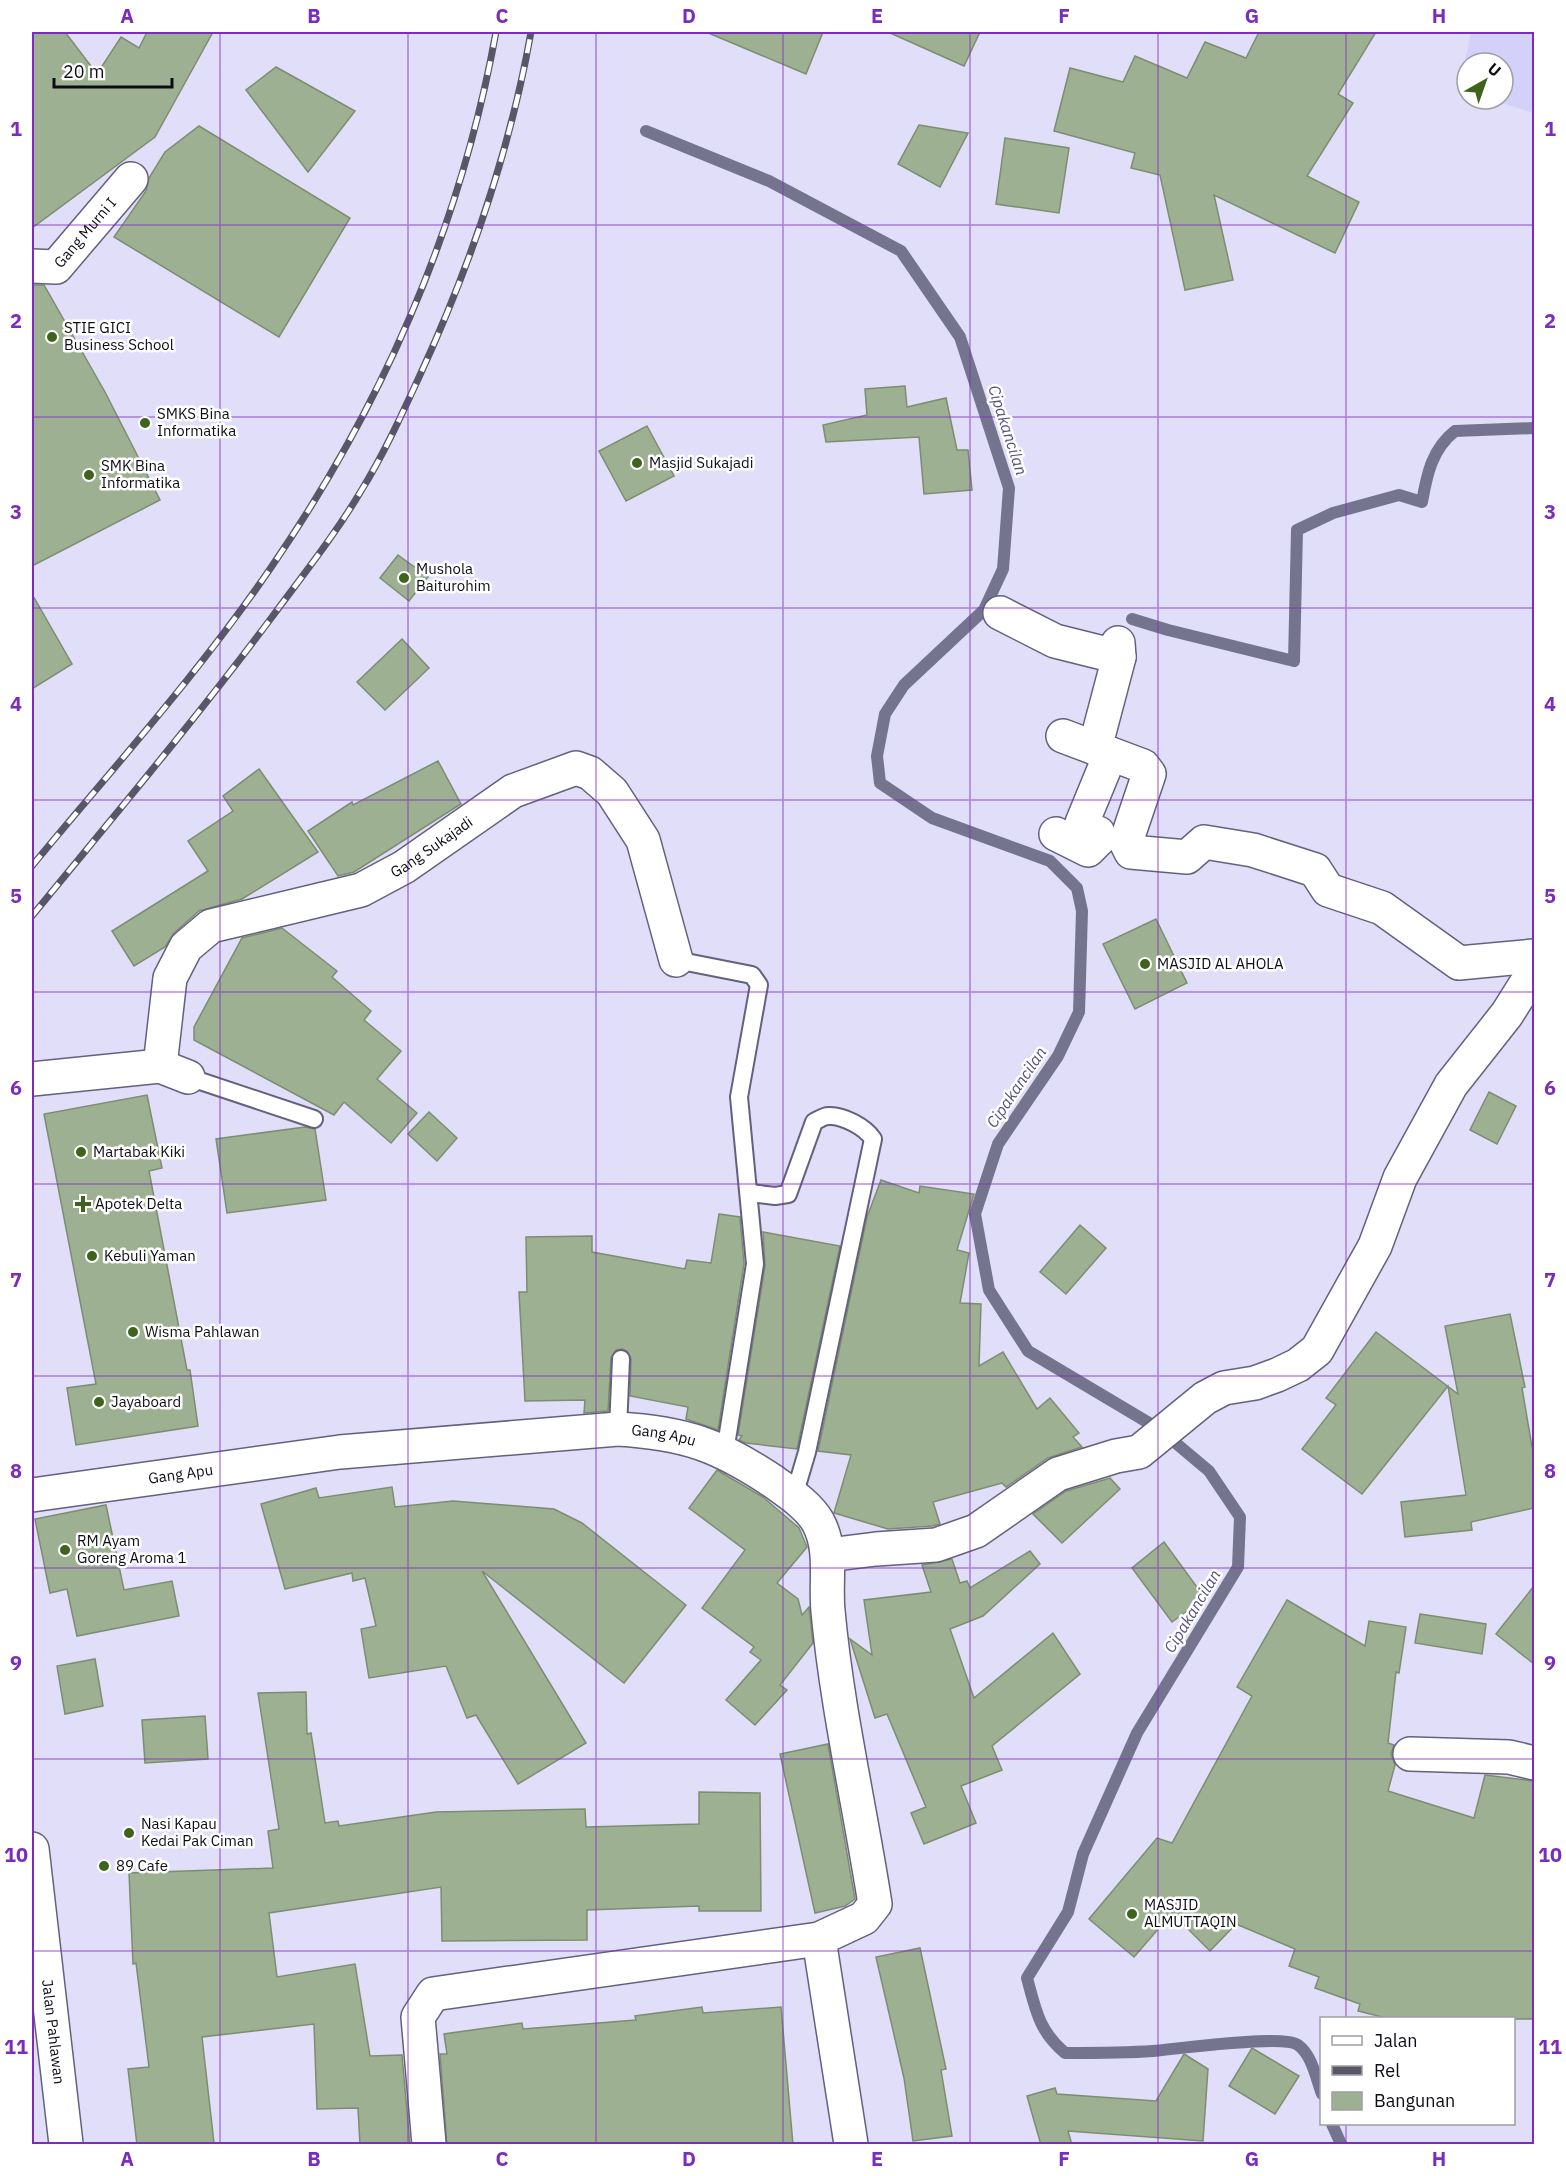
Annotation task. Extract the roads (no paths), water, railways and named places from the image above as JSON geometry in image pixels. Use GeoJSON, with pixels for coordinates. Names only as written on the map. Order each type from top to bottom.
{"type":"FeatureCollection","features":[{"type":"Feature","properties":{"kind":"street","name":"Gang Murni I"},"geometry":{"type":"LineString","coordinates":[[32,266],[56,267],[131,179]]}},
{"type":"Feature","properties":{"kind":"street"},"geometry":{"type":"LineString","coordinates":[[1000,613],[1054,641],[1118,650],[1102,752],[1082,823],[1086,829],[1098,833],[1100,838],[1088,850],[1056,834]]}},
{"type":"Feature","properties":{"kind":"street"},"geometry":{"type":"LineString","coordinates":[[1063,736],[1143,766],[1149,774],[1126,842],[1131,852],[1187,857],[1204,842],[1253,850],[1315,870],[1328,890],[1382,908],[1459,963],[1534,956]]}},
{"type":"Feature","properties":{"kind":"street","name":"Gang Sukajadi"},"geometry":{"type":"LineString","coordinates":[[174,1071],[170,978],[186,946],[211,926],[361,890],[404,867],[513,791],[576,768],[590,772],[612,792],[643,840],[676,960]]}},
{"type":"Feature","properties":{"kind":"street"},"geometry":{"type":"LineString","coordinates":[[828,1555],[936,1545],[976,1531],[1058,1474],[1116,1456],[1139,1452],[1205,1398],[1224,1388],[1255,1383],[1276,1376],[1298,1365],[1317,1350],[1376,1246],[1400,1178],[1451,1085],[1507,1014],[1534,971]]}},
{"type":"Feature","properties":{"kind":"street"},"geometry":{"type":"LineString","coordinates":[[32,1079],[174,1071]]}},
{"type":"Feature","properties":{"kind":"street","name":"Gang Apu"},"geometry":{"type":"LineString","coordinates":[[32,1494],[340,1452],[618,1429],[658,1431],[692,1438],[725,1452],[794,1496],[817,1520],[828,1555],[828,1610],[875,1904],[864,1918],[819,1939],[433,1994],[418,2017],[429,2145]]}},
{"type":"Feature","properties":{"kind":"street"},"geometry":{"type":"LineString","coordinates":[[1410,1754],[1509,1757],[1534,1763]]}},
{"type":"Feature","properties":{"kind":"street","name":"Jalan Pahlawan"},"geometry":{"type":"LineString","coordinates":[[32,1849],[35,1906],[66,2145]]}},
{"type":"Feature","properties":{"kind":"street"},"geometry":{"type":"LineString","coordinates":[[819,1939],[851,2145]]}},
{"type":"Feature","properties":{"kind":"lane"},"geometry":{"type":"LineString","coordinates":[[676,960],[752,975],[759,985],[739,1097],[755,1264],[725,1452]]}},
{"type":"Feature","properties":{"kind":"lane"},"geometry":{"type":"LineString","coordinates":[[174,1071],[314,1119]]}},
{"type":"Feature","properties":{"kind":"lane"},"geometry":{"type":"LineString","coordinates":[[750,1193],[775,1197],[788,1194],[814,1122],[828,1116],[847,1120],[865,1130],[873,1138],[807,1452],[794,1496]]}},
{"type":"Feature","properties":{"kind":"lane"},"geometry":{"type":"LineString","coordinates":[[618,1429],[621,1359]]}},
{"type":"Feature","properties":{"kind":"waterway","name":"Cipakancilan"},"geometry":{"type":"LineString","coordinates":[[646,131],[769,181],[901,251],[960,337],[1009,488],[1003,569],[984,610],[904,685],[885,714],[877,756],[880,783],[932,818],[1050,861],[1077,888],[1082,911],[1079,1012],[1058,1056],[998,1144],[975,1214],[989,1290],[1028,1351],[1159,1429],[1209,1471],[1240,1517],[1238,1567],[1137,1733],[1083,1854],[1068,1912],[1027,1978],[1036,2010],[1049,2037],[1065,2053],[1142,2052],[1228,2043],[1288,2042],[1303,2049],[1313,2067],[1320,2088]]}},
{"type":"Feature","properties":{"kind":"waterway"},"geometry":{"type":"LineString","coordinates":[[1132,619],[1294,661],[1297,530],[1333,513],[1399,495],[1422,502],[1436,454],[1455,431],[1534,428]]}},
{"type":"Feature","properties":{"kind":"waterway","name":"Cipakancilan"},"geometry":{"type":"LineString","coordinates":[[1332,2125],[1341,2144]]}},
{"type":"Feature","properties":{"kind":"railway"},"geometry":{"type":"LineString","coordinates":[[32,866],[216,644],[272,566],[349,441],[382,377],[439,243],[462,174],[481,104],[496,32]]}},
{"type":"Feature","properties":{"kind":"railway"},"geometry":{"type":"LineString","coordinates":[[32,916],[154,768],[243,655],[329,539],[369,477],[420,375],[472,250],[512,120],[531,32]]}},
{"type":"Feature","properties":{"kind":"place","name":"STIE GICI Business School"},"geometry":{"type":"Point","coordinates":[52,337]}},
{"type":"Feature","properties":{"kind":"place","name":"SMKS Bina Informatika"},"geometry":{"type":"Point","coordinates":[145,423]}},
{"type":"Feature","properties":{"kind":"place","name":"Masjid Sukajadi"},"geometry":{"type":"Point","coordinates":[637,463]}},
{"type":"Feature","properties":{"kind":"place","name":"SMK Bina Informatika"},"geometry":{"type":"Point","coordinates":[89,475]}},
{"type":"Feature","properties":{"kind":"place","name":"Mushola Baiturohim"},"geometry":{"type":"Point","coordinates":[404,578]}},
{"type":"Feature","properties":{"kind":"place","name":"MASJID AL AHOLA"},"geometry":{"type":"Point","coordinates":[1145,964]}},
{"type":"Feature","properties":{"kind":"place","name":"Martabak Kiki"},"geometry":{"type":"Point","coordinates":[81,1152]}},
{"type":"Feature","properties":{"kind":"place","name":"Apotek Delta"},"geometry":{"type":"Point","coordinates":[83,1204]}},
{"type":"Feature","properties":{"kind":"place","name":"Kebuli Yaman"},"geometry":{"type":"Point","coordinates":[92,1256]}},
{"type":"Feature","properties":{"kind":"place","name":"Wisma Pahlawan"},"geometry":{"type":"Point","coordinates":[133,1332]}},
{"type":"Feature","properties":{"kind":"place","name":"Jayaboard"},"geometry":{"type":"Point","coordinates":[99,1402]}},
{"type":"Feature","properties":{"kind":"place","name":"RM Ayam Goreng Aroma 1"},"geometry":{"type":"Point","coordinates":[65,1550]}},
{"type":"Feature","properties":{"kind":"place","name":"Nasi Kapau Kedai Pak Ciman"},"geometry":{"type":"Point","coordinates":[129,1833]}},
{"type":"Feature","properties":{"kind":"place","name":"89 Cafe"},"geometry":{"type":"Point","coordinates":[104,1866]}},
{"type":"Feature","properties":{"kind":"place","name":"MASJID ALMUTTAQIN"},"geometry":{"type":"Point","coordinates":[1132,1914]}}]}
